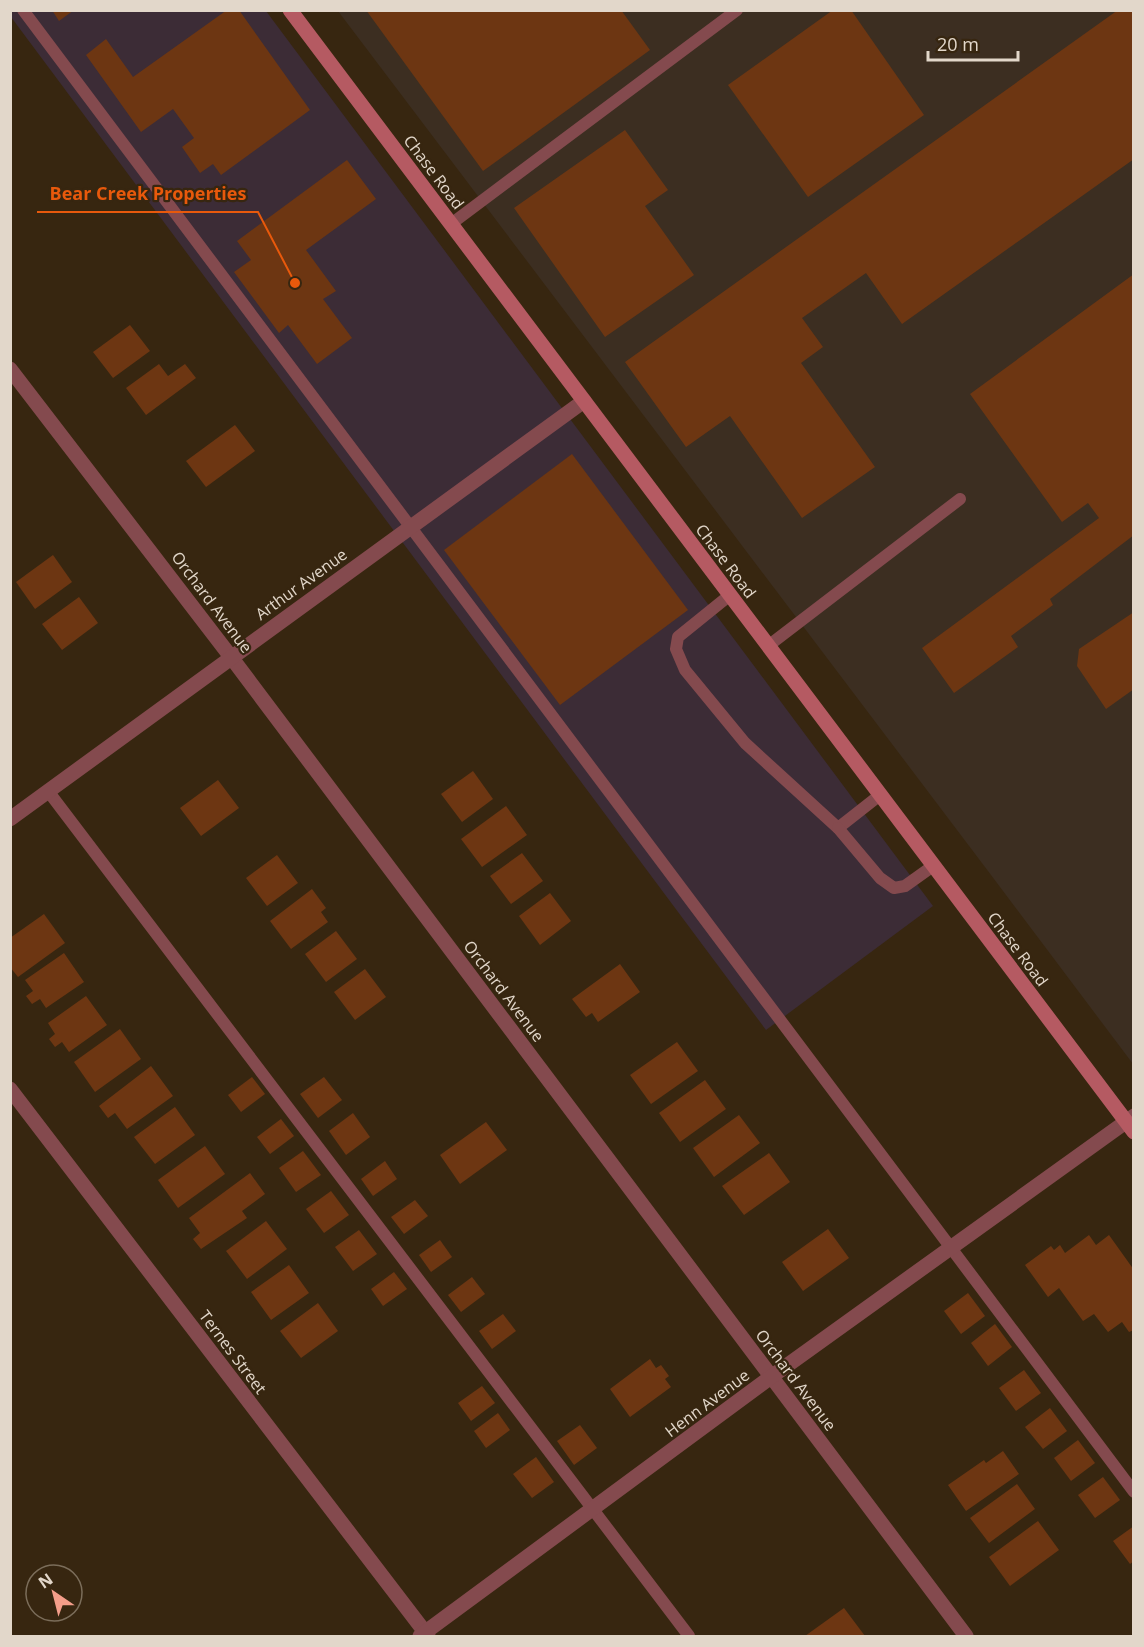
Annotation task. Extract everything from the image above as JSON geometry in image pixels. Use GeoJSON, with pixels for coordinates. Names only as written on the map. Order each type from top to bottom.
{"type":"FeatureCollection","features":[{"type":"Feature","properties":{"kind":"street","name":"Chase Road"},"geometry":{"type":"LineString","coordinates":[[290,10],[933,866],[1131,1123]]}},
{"type":"Feature","properties":{"kind":"street","name":"Orchard Avenue"},"geometry":{"type":"LineString","coordinates":[[10,369],[231,657],[966,1636]]}},
{"type":"Feature","properties":{"kind":"street","name":"Arthur Avenue"},"geometry":{"type":"LineString","coordinates":[[10,819],[584,401]]}},
{"type":"Feature","properties":{"kind":"street","name":"Ternes Street"},"geometry":{"type":"LineString","coordinates":[[10,1089],[424,1635]]}},
{"type":"Feature","properties":{"kind":"street","name":"Henn Avenue"},"geometry":{"type":"LineString","coordinates":[[424,1635],[771,1377],[1131,1123]]}},
{"type":"Feature","properties":{"kind":"lane"},"geometry":{"type":"LineString","coordinates":[[23,10],[1134,1492]]}},
{"type":"Feature","properties":{"kind":"lane"},"geometry":{"type":"LineString","coordinates":[[451,224],[737,10]]}},
{"type":"Feature","properties":{"kind":"lane"},"geometry":{"type":"LineString","coordinates":[[768,646],[960,499]]}},
{"type":"Feature","properties":{"kind":"lane"},"geometry":{"type":"LineString","coordinates":[[730,595],[678,637],[676,649],[685,669],[745,743],[838,828],[880,878],[894,888],[905,886],[933,866]]}},
{"type":"Feature","properties":{"kind":"lane"},"geometry":{"type":"LineString","coordinates":[[48,791],[689,1636]]}},
{"type":"Feature","properties":{"kind":"lane"},"geometry":{"type":"LineString","coordinates":[[838,828],[880,795]]}},
{"type":"Feature","properties":{"kind":"shaded area"},"geometry":{"type":"Polygon","coordinates":[[[11,10],[266,11],[933,906],[766,1030],[11,17],[11,10]]]}},
{"type":"Feature","properties":{"kind":"shaded area"},"geometry":{"type":"Polygon","coordinates":[[[338,11],[1133,11],[1133,1064],[988,871],[338,11]]]}},
{"type":"Feature","properties":{"kind":"building"},"geometry":{"type":"Polygon","coordinates":[[[52,10],[74,10],[59,21],[52,10]]]}},
{"type":"Feature","properties":{"kind":"building"},"geometry":{"type":"Polygon","coordinates":[[[227,10],[239,10],[310,110],[221,175],[213,164],[200,173],[182,147],[194,138],[173,109],[141,132],[86,55],[106,39],[133,77],[227,10]]]}},
{"type":"Feature","properties":{"kind":"building"},"geometry":{"type":"Polygon","coordinates":[[[366,10],[621,10],[650,50],[483,171],[366,10]]]}},
{"type":"Feature","properties":{"kind":"building"},"geometry":{"type":"Polygon","coordinates":[[[833,10],[851,10],[924,115],[808,197],[728,85],[833,10]]]}},
{"type":"Feature","properties":{"kind":"building"},"geometry":{"type":"Polygon","coordinates":[[[1118,10],[1134,10],[1134,159],[902,324],[866,273],[802,318],[823,347],[801,363],[875,467],[802,518],[730,416],[686,447],[625,362],[1118,10]]]}},
{"type":"Feature","properties":{"kind":"building"},"geometry":{"type":"Polygon","coordinates":[[[625,130],[668,190],[645,206],[694,275],[605,337],[514,208],[625,130]]]}},
{"type":"Feature","properties":{"kind":"building"},"geometry":{"type":"Polygon","coordinates":[[[347,160],[376,199],[306,250],[336,291],[323,299],[352,338],[317,364],[288,325],[279,333],[234,272],[251,260],[237,241],[347,160]]]}},
{"type":"Feature","properties":{"kind":"building"},"geometry":{"type":"Polygon","coordinates":[[[1134,274],[1134,535],[1050,599],[1053,605],[1011,636],[1018,647],[954,693],[922,648],[1099,518],[1088,503],[1062,522],[970,394],[1134,274]]]}},
{"type":"Feature","properties":{"kind":"building"},"geometry":{"type":"Polygon","coordinates":[[[130,325],[150,351],[113,378],[93,352],[130,325]]]}},
{"type":"Feature","properties":{"kind":"building"},"geometry":{"type":"Polygon","coordinates":[[[159,364],[168,376],[185,364],[196,378],[146,415],[126,388],[159,364]]]}},
{"type":"Feature","properties":{"kind":"building"},"geometry":{"type":"Polygon","coordinates":[[[235,425],[255,451],[206,487],[186,461],[235,425]]]}},
{"type":"Feature","properties":{"kind":"building"},"geometry":{"type":"Polygon","coordinates":[[[572,454],[688,610],[560,705],[444,550],[572,454]]]}},
{"type":"Feature","properties":{"kind":"building"},"geometry":{"type":"Polygon","coordinates":[[[53,555],[72,582],[35,609],[16,582],[53,555]]]}},
{"type":"Feature","properties":{"kind":"building"},"geometry":{"type":"Polygon","coordinates":[[[79,597],[98,623],[62,650],[42,624],[79,597]]]}},
{"type":"Feature","properties":{"kind":"building"},"geometry":{"type":"Polygon","coordinates":[[[1134,612],[1134,689],[1106,709],[1077,666],[1079,649],[1134,612]]]}},
{"type":"Feature","properties":{"kind":"building"},"geometry":{"type":"Polygon","coordinates":[[[473,771],[493,799],[462,822],[441,794],[473,771]]]}},
{"type":"Feature","properties":{"kind":"building"},"geometry":{"type":"Polygon","coordinates":[[[218,780],[239,808],[201,836],[180,808],[218,780]]]}},
{"type":"Feature","properties":{"kind":"building"},"geometry":{"type":"Polygon","coordinates":[[[506,806],[527,835],[482,867],[461,839],[506,806]]]}},
{"type":"Feature","properties":{"kind":"building"},"geometry":{"type":"Polygon","coordinates":[[[522,853],[543,881],[511,904],[490,876],[522,853]]]}},
{"type":"Feature","properties":{"kind":"building"},"geometry":{"type":"Polygon","coordinates":[[[277,855],[298,883],[267,906],[246,878],[277,855]]]}},
{"type":"Feature","properties":{"kind":"building"},"geometry":{"type":"Polygon","coordinates":[[[312,889],[326,908],[321,912],[328,922],[291,949],[270,921],[312,889]]]}},
{"type":"Feature","properties":{"kind":"building"},"geometry":{"type":"Polygon","coordinates":[[[550,893],[571,921],[540,945],[519,916],[550,893]]]}},
{"type":"Feature","properties":{"kind":"building"},"geometry":{"type":"Polygon","coordinates":[[[44,914],[65,943],[18,977],[10,967],[10,938],[44,914]]]}},
{"type":"Feature","properties":{"kind":"building"},"geometry":{"type":"Polygon","coordinates":[[[336,931],[357,959],[326,982],[305,954],[336,931]]]}},
{"type":"Feature","properties":{"kind":"building"},"geometry":{"type":"Polygon","coordinates":[[[64,953],[84,982],[46,1008],[40,999],[32,1004],[26,996],[33,991],[25,980],[64,953]]]}},
{"type":"Feature","properties":{"kind":"building"},"geometry":{"type":"Polygon","coordinates":[[[620,964],[640,992],[598,1022],[592,1013],[586,1017],[572,999],[620,964]]]}},
{"type":"Feature","properties":{"kind":"building"},"geometry":{"type":"Polygon","coordinates":[[[365,969],[386,997],[355,1020],[334,992],[365,969]]]}},
{"type":"Feature","properties":{"kind":"building"},"geometry":{"type":"Polygon","coordinates":[[[86,996],[107,1025],[69,1052],[62,1042],[55,1047],[49,1039],[55,1034],[48,1023],[86,996]]]}},
{"type":"Feature","properties":{"kind":"building"},"geometry":{"type":"Polygon","coordinates":[[[120,1029],[141,1059],[95,1092],[74,1062],[120,1029]]]}},
{"type":"Feature","properties":{"kind":"building"},"geometry":{"type":"Polygon","coordinates":[[[677,1042],[698,1071],[651,1104],[630,1075],[677,1042]]]}},
{"type":"Feature","properties":{"kind":"building"},"geometry":{"type":"Polygon","coordinates":[[[151,1066],[173,1096],[127,1129],[115,1113],[108,1118],[99,1106],[151,1066]]]}},
{"type":"Feature","properties":{"kind":"building"},"geometry":{"type":"Polygon","coordinates":[[[252,1077],[265,1094],[241,1112],[228,1095],[252,1077]]]}},
{"type":"Feature","properties":{"kind":"building"},"geometry":{"type":"Polygon","coordinates":[[[324,1077],[342,1100],[318,1118],[300,1094],[324,1077]]]}},
{"type":"Feature","properties":{"kind":"building"},"geometry":{"type":"Polygon","coordinates":[[[705,1080],[726,1109],[680,1142],[659,1113],[705,1080]]]}},
{"type":"Feature","properties":{"kind":"building"},"geometry":{"type":"Polygon","coordinates":[[[175,1107],[195,1135],[155,1164],[134,1137],[175,1107]]]}},
{"type":"Feature","properties":{"kind":"building"},"geometry":{"type":"Polygon","coordinates":[[[353,1113],[370,1137],[346,1155],[329,1131],[353,1113]]]}},
{"type":"Feature","properties":{"kind":"building"},"geometry":{"type":"Polygon","coordinates":[[[739,1115],[760,1143],[714,1177],[693,1148],[739,1115]]]}},
{"type":"Feature","properties":{"kind":"building"},"geometry":{"type":"Polygon","coordinates":[[[281,1119],[294,1136],[270,1154],[257,1137],[281,1119]]]}},
{"type":"Feature","properties":{"kind":"building"},"geometry":{"type":"Polygon","coordinates":[[[486,1122],[507,1150],[460,1184],[440,1155],[486,1122]]]}},
{"type":"Feature","properties":{"kind":"building"},"geometry":{"type":"Polygon","coordinates":[[[205,1146],[225,1174],[178,1208],[158,1180],[205,1146]]]}},
{"type":"Feature","properties":{"kind":"building"},"geometry":{"type":"Polygon","coordinates":[[[303,1151],[321,1175],[296,1192],[279,1168],[303,1151]]]}},
{"type":"Feature","properties":{"kind":"building"},"geometry":{"type":"Polygon","coordinates":[[[769,1153],[790,1182],[744,1215],[722,1186],[769,1153]]]}},
{"type":"Feature","properties":{"kind":"building"},"geometry":{"type":"Polygon","coordinates":[[[385,1161],[397,1179],[373,1196],[361,1179],[385,1161]]]}},
{"type":"Feature","properties":{"kind":"building"},"geometry":{"type":"Polygon","coordinates":[[[250,1173],[265,1194],[242,1211],[247,1218],[201,1249],[193,1239],[200,1233],[189,1218],[250,1173]]]}},
{"type":"Feature","properties":{"kind":"building"},"geometry":{"type":"Polygon","coordinates":[[[331,1191],[349,1215],[324,1233],[306,1209],[331,1191]]]}},
{"type":"Feature","properties":{"kind":"building"},"geometry":{"type":"Polygon","coordinates":[[[415,1200],[428,1216],[404,1234],[391,1217],[415,1200]]]}},
{"type":"Feature","properties":{"kind":"building"},"geometry":{"type":"Polygon","coordinates":[[[266,1221],[287,1249],[247,1279],[226,1251],[266,1221]]]}},
{"type":"Feature","properties":{"kind":"building"},"geometry":{"type":"Polygon","coordinates":[[[828,1229],[849,1258],[803,1291],[782,1262],[828,1229]]]}},
{"type":"Feature","properties":{"kind":"building"},"geometry":{"type":"Polygon","coordinates":[[[359,1230],[377,1254],[353,1271],[335,1247],[359,1230]]]}},
{"type":"Feature","properties":{"kind":"building"},"geometry":{"type":"Polygon","coordinates":[[[1089,1235],[1096,1245],[1109,1235],[1134,1270],[1134,1330],[1129,1332],[1122,1322],[1108,1332],[1094,1314],[1083,1321],[1059,1288],[1048,1297],[1025,1265],[1051,1246],[1054,1250],[1060,1245],[1065,1253],[1089,1235]]]}},
{"type":"Feature","properties":{"kind":"building"},"geometry":{"type":"Polygon","coordinates":[[[440,1240],[452,1257],[431,1272],[419,1255],[440,1240]]]}},
{"type":"Feature","properties":{"kind":"building"},"geometry":{"type":"Polygon","coordinates":[[[289,1265],[309,1293],[271,1320],[251,1292],[289,1265]]]}},
{"type":"Feature","properties":{"kind":"building"},"geometry":{"type":"Polygon","coordinates":[[[394,1272],[407,1289],[383,1306],[371,1289],[394,1272]]]}},
{"type":"Feature","properties":{"kind":"building"},"geometry":{"type":"Polygon","coordinates":[[[472,1277],[485,1294],[461,1312],[448,1295],[472,1277]]]}},
{"type":"Feature","properties":{"kind":"building"},"geometry":{"type":"Polygon","coordinates":[[[968,1293],[985,1316],[961,1334],[944,1311],[968,1293]]]}},
{"type":"Feature","properties":{"kind":"building"},"geometry":{"type":"Polygon","coordinates":[[[318,1303],[338,1331],[301,1358],[280,1331],[318,1303]]]}},
{"type":"Feature","properties":{"kind":"building"},"geometry":{"type":"Polygon","coordinates":[[[503,1314],[516,1331],[492,1349],[479,1331],[503,1314]]]}},
{"type":"Feature","properties":{"kind":"building"},"geometry":{"type":"Polygon","coordinates":[[[995,1324],[1012,1347],[988,1366],[971,1343],[995,1324]]]}},
{"type":"Feature","properties":{"kind":"building"},"geometry":{"type":"Polygon","coordinates":[[[650,1359],[656,1368],[661,1365],[669,1376],[665,1379],[671,1387],[630,1417],[610,1389],[650,1359]]]}},
{"type":"Feature","properties":{"kind":"building"},"geometry":{"type":"Polygon","coordinates":[[[1024,1370],[1041,1393],[1016,1411],[999,1388],[1024,1370]]]}},
{"type":"Feature","properties":{"kind":"building"},"geometry":{"type":"Polygon","coordinates":[[[482,1386],[495,1403],[471,1421],[458,1403],[482,1386]]]}},
{"type":"Feature","properties":{"kind":"building"},"geometry":{"type":"Polygon","coordinates":[[[1050,1408],[1067,1431],[1043,1449],[1025,1427],[1050,1408]]]}},
{"type":"Feature","properties":{"kind":"building"},"geometry":{"type":"Polygon","coordinates":[[[498,1413],[510,1430],[486,1448],[474,1431],[498,1413]]]}},
{"type":"Feature","properties":{"kind":"building"},"geometry":{"type":"Polygon","coordinates":[[[580,1425],[597,1448],[574,1465],[557,1441],[580,1425]]]}},
{"type":"Feature","properties":{"kind":"building"},"geometry":{"type":"Polygon","coordinates":[[[1078,1440],[1095,1463],[1071,1481],[1054,1458],[1078,1440]]]}},
{"type":"Feature","properties":{"kind":"building"},"geometry":{"type":"Polygon","coordinates":[[[1003,1451],[1019,1474],[966,1511],[948,1485],[984,1460],[986,1463],[1003,1451]]]}},
{"type":"Feature","properties":{"kind":"building"},"geometry":{"type":"Polygon","coordinates":[[[536,1457],[554,1482],[532,1498],[513,1474],[536,1457]]]}},
{"type":"Feature","properties":{"kind":"building"},"geometry":{"type":"Polygon","coordinates":[[[1103,1477],[1120,1500],[1095,1518],[1078,1495],[1103,1477]]]}},
{"type":"Feature","properties":{"kind":"building"},"geometry":{"type":"Polygon","coordinates":[[[1017,1484],[1035,1509],[989,1543],[970,1518],[1017,1484]]]}},
{"type":"Feature","properties":{"kind":"building"},"geometry":{"type":"Polygon","coordinates":[[[1038,1521],[1059,1550],[1010,1586],[989,1557],[1038,1521]]]}},
{"type":"Feature","properties":{"kind":"building"},"geometry":{"type":"Polygon","coordinates":[[[1134,1526],[1134,1561],[1130,1564],[1113,1541],[1134,1526]]]}},
{"type":"Feature","properties":{"kind":"building"},"geometry":{"type":"Polygon","coordinates":[[[844,1608],[865,1636],[805,1636],[844,1608]]]}},
{"type":"Feature","properties":{"kind":"place","name":"Bear Creek Properties"},"geometry":{"type":"Point","coordinates":[295,283]}}]}
